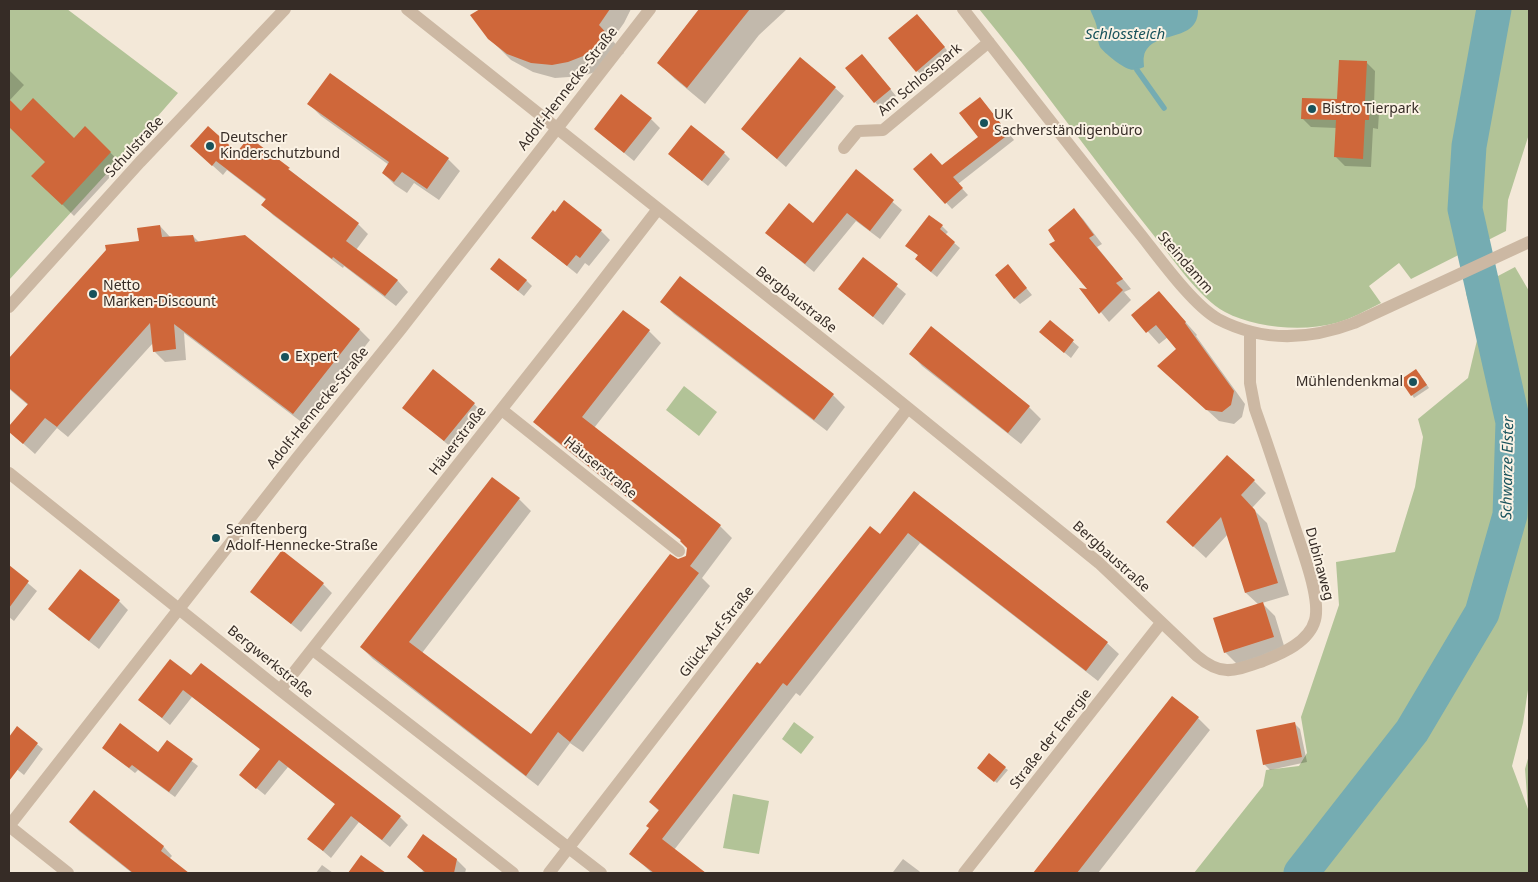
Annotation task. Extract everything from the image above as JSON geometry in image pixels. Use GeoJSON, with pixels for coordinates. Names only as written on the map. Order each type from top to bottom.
{"type":"FeatureCollection","features":[{"type":"Feature","properties":{"kind":"street","name":"Schulstraße"},"geometry":{"type":"LineString","coordinates":[[9,307],[285,9]]}},
{"type":"Feature","properties":{"kind":"street","name":"Bergbaustraße"},"geometry":{"type":"LineString","coordinates":[[407,9],[908,408],[1099,564],[1161,623]]}},
{"type":"Feature","properties":{"kind":"street","name":"Adolf-Hennecke-Straße"},"geometry":{"type":"LineString","coordinates":[[9,826],[179,608],[401,329],[650,9]]}},
{"type":"Feature","properties":{"kind":"street","name":"Steindamm"},"geometry":{"type":"LineString","coordinates":[[963,9],[1085,166],[1193,298],[1216,318],[1250,332],[1295,337],[1332,331],[1354,324],[1529,242]]}},
{"type":"Feature","properties":{"kind":"street","name":"Am Schlosspark"},"geometry":{"type":"LineString","coordinates":[[844,148],[858,131],[883,130],[989,42]]}},
{"type":"Feature","properties":{"kind":"street","name":"Häuerstraße"},"geometry":{"type":"LineString","coordinates":[[280,690],[502,410],[658,209]]}},
{"type":"Feature","properties":{"kind":"street","name":"Dubinaweg"},"geometry":{"type":"LineString","coordinates":[[1161,623],[1206,664],[1214,669],[1227,671],[1263,661],[1283,652],[1298,643],[1310,631],[1315,621],[1316,600],[1307,566],[1256,408],[1250,383],[1250,332]]}},
{"type":"Feature","properties":{"kind":"street","name":"Glück-Auf-Straße"},"geometry":{"type":"LineString","coordinates":[[549,873],[908,408]]}},
{"type":"Feature","properties":{"kind":"street","name":"Häuserstraße"},"geometry":{"type":"LineString","coordinates":[[502,410],[679,551]]}},
{"type":"Feature","properties":{"kind":"street","name":"Bergwerkstraße"},"geometry":{"type":"LineString","coordinates":[[9,473],[280,690],[513,873]]}},
{"type":"Feature","properties":{"kind":"street","name":"Straße der Energie"},"geometry":{"type":"LineString","coordinates":[[964,873],[1161,623]]}},
{"type":"Feature","properties":{"kind":"street"},"geometry":{"type":"LineString","coordinates":[[313,650],[601,873]]}},
{"type":"Feature","properties":{"kind":"street"},"geometry":{"type":"LineString","coordinates":[[9,826],[68,873]]}},
{"type":"Feature","properties":{"kind":"green space"},"geometry":{"type":"Polygon","coordinates":[[[9,9],[67,9],[178,93],[9,280],[9,9]]]}},
{"type":"Feature","properties":{"kind":"green space"},"geometry":{"type":"Polygon","coordinates":[[[979,9],[1529,9],[1529,134],[1508,200],[1506,231],[1411,279],[1399,263],[1369,286],[1381,303],[1342,321],[1323,326],[1279,327],[1250,322],[1225,312],[1205,297],[1187,278],[979,9]]]}},
{"type":"Feature","properties":{"kind":"green space"},"geometry":{"type":"Polygon","coordinates":[[[1515,267],[1529,291],[1529,683],[1523,723],[1512,766],[1528,809],[1525,769],[1529,755],[1529,873],[1194,873],[1263,786],[1266,770],[1299,766],[1307,753],[1301,717],[1339,605],[1336,562],[1395,552],[1415,487],[1423,437],[1418,419],[1468,378],[1478,336],[1466,293],[1515,267]]]}},
{"type":"Feature","properties":{"kind":"green space"},"geometry":{"type":"Polygon","coordinates":[[[684,386],[717,412],[699,436],[666,410],[684,386]]]}},
{"type":"Feature","properties":{"kind":"green space"},"geometry":{"type":"Polygon","coordinates":[[[794,722],[814,737],[801,754],[782,739],[794,722]]]}},
{"type":"Feature","properties":{"kind":"green space"},"geometry":{"type":"Polygon","coordinates":[[[733,794],[769,801],[759,854],[723,848],[733,794]]]}},
{"type":"Feature","properties":{"kind":"water","name":"Schlossteich"},"geometry":{"type":"Polygon","coordinates":[[[1090,9],[1198,9],[1196,20],[1191,28],[1164,38],[1148,47],[1144,56],[1144,67],[1133,70],[1118,63],[1100,47],[1096,25],[1090,9]]]}},
{"type":"Feature","properties":{"kind":"building"},"geometry":{"type":"Polygon","coordinates":[[[480,9],[610,9],[599,25],[611,38],[591,53],[568,62],[552,65],[531,63],[507,54],[488,39],[470,15],[480,9]]]}},
{"type":"Feature","properties":{"kind":"building"},"geometry":{"type":"Polygon","coordinates":[[[699,9],[750,9],[687,88],[657,63],[699,9]]]}},
{"type":"Feature","properties":{"kind":"building"},"geometry":{"type":"Polygon","coordinates":[[[917,14],[945,47],[916,72],[888,38],[917,14]]]}},
{"type":"Feature","properties":{"kind":"building"},"geometry":{"type":"Polygon","coordinates":[[[862,54],[891,89],[874,103],[845,68],[862,54]]]}},
{"type":"Feature","properties":{"kind":"building"},"geometry":{"type":"Polygon","coordinates":[[[800,57],[836,87],[777,159],[741,129],[800,57]]]}},
{"type":"Feature","properties":{"kind":"building"},"geometry":{"type":"Polygon","coordinates":[[[1339,60],[1367,61],[1365,101],[1370,101],[1369,120],[1365,120],[1363,159],[1334,157],[1336,120],[1301,119],[1302,98],[1337,99],[1339,60]]]}},
{"type":"Feature","properties":{"kind":"building"},"geometry":{"type":"Polygon","coordinates":[[[330,73],[449,158],[427,189],[402,172],[394,182],[382,173],[389,162],[307,104],[330,73]]]}},
{"type":"Feature","properties":{"kind":"building"},"geometry":{"type":"Polygon","coordinates":[[[621,94],[652,118],[624,153],[594,129],[621,94]]]}},
{"type":"Feature","properties":{"kind":"building"},"geometry":{"type":"Polygon","coordinates":[[[980,97],[1009,134],[953,177],[963,188],[945,204],[913,169],[931,153],[942,165],[978,137],[959,113],[980,97]]]}},
{"type":"Feature","properties":{"kind":"building"},"geometry":{"type":"Polygon","coordinates":[[[33,98],[74,138],[85,126],[111,152],[62,205],[31,176],[45,162],[9,127],[9,99],[21,111],[33,98]]]}},
{"type":"Feature","properties":{"kind":"building"},"geometry":{"type":"Polygon","coordinates":[[[691,125],[725,152],[702,181],[668,154],[691,125]]]}},
{"type":"Feature","properties":{"kind":"building"},"geometry":{"type":"Polygon","coordinates":[[[208,126],[237,152],[249,137],[359,223],[346,241],[398,280],[385,296],[333,257],[332,259],[261,205],[266,199],[216,161],[212,166],[190,146],[208,126]]]}},
{"type":"Feature","properties":{"kind":"building"},"geometry":{"type":"Polygon","coordinates":[[[856,169],[894,200],[870,231],[847,213],[805,264],[765,233],[789,203],[813,223],[856,169]]]}},
{"type":"Feature","properties":{"kind":"building"},"geometry":{"type":"Polygon","coordinates":[[[564,200],[602,230],[580,258],[576,255],[567,266],[531,238],[553,210],[555,212],[564,200]]]}},
{"type":"Feature","properties":{"kind":"building"},"geometry":{"type":"Polygon","coordinates":[[[1074,208],[1094,235],[1089,238],[1123,279],[1116,283],[1123,290],[1099,314],[1079,288],[1087,289],[1049,244],[1055,241],[1048,230],[1074,208]]]}},
{"type":"Feature","properties":{"kind":"building"},"geometry":{"type":"Polygon","coordinates":[[[929,215],[943,225],[940,229],[955,242],[931,272],[915,259],[918,255],[905,246],[929,215]]]}},
{"type":"Feature","properties":{"kind":"building"},"geometry":{"type":"Polygon","coordinates":[[[160,225],[162,237],[193,235],[195,242],[245,235],[360,329],[293,414],[174,324],[176,349],[153,352],[150,323],[57,427],[45,418],[23,444],[9,432],[9,426],[28,404],[9,388],[9,358],[106,250],[105,245],[139,241],[137,228],[160,225]]]}},
{"type":"Feature","properties":{"kind":"building"},"geometry":{"type":"Polygon","coordinates":[[[863,257],[898,284],[873,317],[838,289],[863,257]]]}},
{"type":"Feature","properties":{"kind":"building"},"geometry":{"type":"Polygon","coordinates":[[[499,258],[527,280],[518,291],[490,269],[499,258]]]}},
{"type":"Feature","properties":{"kind":"building"},"geometry":{"type":"Polygon","coordinates":[[[1008,264],[1027,288],[1014,299],[995,275],[1008,264]]]}},
{"type":"Feature","properties":{"kind":"building"},"geometry":{"type":"Polygon","coordinates":[[[680,276],[834,394],[814,420],[660,302],[680,276]]]}},
{"type":"Feature","properties":{"kind":"building"},"geometry":{"type":"Polygon","coordinates":[[[1159,291],[1186,322],[1234,391],[1231,405],[1222,412],[1206,410],[1157,366],[1176,349],[1156,325],[1146,333],[1131,315],[1159,291]]]}},
{"type":"Feature","properties":{"kind":"building"},"geometry":{"type":"Polygon","coordinates":[[[623,310],[650,330],[582,417],[721,525],[690,566],[699,573],[570,742],[558,732],[526,776],[360,647],[492,477],[520,498],[409,642],[531,734],[670,554],[678,559],[686,556],[687,548],[681,540],[533,422],[623,310]]]}},
{"type":"Feature","properties":{"kind":"building"},"geometry":{"type":"Polygon","coordinates":[[[1050,320],[1074,340],[1064,353],[1039,332],[1050,320]]]}},
{"type":"Feature","properties":{"kind":"building"},"geometry":{"type":"Polygon","coordinates":[[[931,326],[1030,406],[1008,433],[909,354],[931,326]]]}},
{"type":"Feature","properties":{"kind":"building"},"geometry":{"type":"Polygon","coordinates":[[[433,369],[475,403],[444,441],[402,408],[433,369]]]}},
{"type":"Feature","properties":{"kind":"building","name":"Mühlendenkmal"},"geometry":{"type":"Polygon","coordinates":[[[1416,369],[1427,385],[1411,396],[1400,380],[1416,369]]]}},
{"type":"Feature","properties":{"kind":"building"},"geometry":{"type":"Polygon","coordinates":[[[1227,455],[1255,480],[1241,495],[1255,510],[1278,583],[1245,593],[1221,517],[1193,547],[1166,522],[1227,455]]]}},
{"type":"Feature","properties":{"kind":"building"},"geometry":{"type":"Polygon","coordinates":[[[914,491],[1108,642],[1086,671],[908,533],[787,686],[783,683],[662,839],[706,873],[654,873],[629,854],[649,828],[646,826],[659,810],[649,802],[757,662],[760,664],[870,526],[880,534],[914,491]]]}},
{"type":"Feature","properties":{"kind":"building"},"geometry":{"type":"Polygon","coordinates":[[[282,550],[324,583],[291,624],[250,592],[282,550]]]}},
{"type":"Feature","properties":{"kind":"building"},"geometry":{"type":"Polygon","coordinates":[[[9,565],[29,581],[9,608],[9,565]]]}},
{"type":"Feature","properties":{"kind":"building"},"geometry":{"type":"Polygon","coordinates":[[[80,569],[120,600],[89,641],[48,609],[80,569]]]}},
{"type":"Feature","properties":{"kind":"building"},"geometry":{"type":"Polygon","coordinates":[[[1263,602],[1274,637],[1224,653],[1213,618],[1263,602]]]}},
{"type":"Feature","properties":{"kind":"building"},"geometry":{"type":"Polygon","coordinates":[[[170,659],[191,675],[201,663],[401,816],[382,840],[351,816],[323,851],[307,839],[335,804],[279,760],[256,789],[239,775],[260,749],[183,690],[162,718],[138,700],[170,659]]]}},
{"type":"Feature","properties":{"kind":"building"},"geometry":{"type":"Polygon","coordinates":[[[1172,696],[1199,717],[1077,873],[1033,873],[1172,696]]]}},
{"type":"Feature","properties":{"kind":"building"},"geometry":{"type":"Polygon","coordinates":[[[1295,722],[1302,757],[1263,765],[1256,730],[1295,722]]]}},
{"type":"Feature","properties":{"kind":"building"},"geometry":{"type":"Polygon","coordinates":[[[120,723],[158,752],[167,740],[193,759],[169,792],[132,765],[129,768],[102,748],[120,723]]]}},
{"type":"Feature","properties":{"kind":"building"},"geometry":{"type":"Polygon","coordinates":[[[17,726],[38,743],[9,781],[9,737],[17,726]]]}},
{"type":"Feature","properties":{"kind":"building"},"geometry":{"type":"Polygon","coordinates":[[[989,753],[1006,767],[994,782],[977,768],[989,753]]]}},
{"type":"Feature","properties":{"kind":"building"},"geometry":{"type":"Polygon","coordinates":[[[94,790],[164,846],[161,851],[189,873],[133,873],[69,822],[94,790]]]}},
{"type":"Feature","properties":{"kind":"building"},"geometry":{"type":"Polygon","coordinates":[[[423,834],[457,859],[454,873],[426,873],[407,857],[423,834]]]}},
{"type":"Feature","properties":{"kind":"building"},"geometry":{"type":"Polygon","coordinates":[[[361,855],[386,873],[348,873],[361,855]]]}},
{"type":"Feature","properties":{"kind":"waterway","name":"Schwarze Elster"},"geometry":{"type":"LineString","coordinates":[[1301,873],[1412,731],[1482,613],[1510,515],[1513,422],[1465,209],[1469,146],[1494,9]]}},
{"type":"Feature","properties":{"kind":"waterway"},"geometry":{"type":"LineString","coordinates":[[1137,70],[1164,108]]}},
{"type":"Feature","properties":{"kind":"place","name":"Bistro Tierpark"},"geometry":{"type":"Point","coordinates":[1312,109]}},
{"type":"Feature","properties":{"kind":"place","name":"UK Sachverständigenbüro"},"geometry":{"type":"Point","coordinates":[984,123]}},
{"type":"Feature","properties":{"kind":"place","name":"Deutscher Kinderschutzbund"},"geometry":{"type":"Point","coordinates":[210,146]}},
{"type":"Feature","properties":{"kind":"place","name":"Netto Marken-Discount"},"geometry":{"type":"Point","coordinates":[93,294]}},
{"type":"Feature","properties":{"kind":"place","name":"Expert"},"geometry":{"type":"Point","coordinates":[285,357]}},
{"type":"Feature","properties":{"kind":"place","name":"Mühlendenkmal"},"geometry":{"type":"Point","coordinates":[1413,382]}},
{"type":"Feature","properties":{"kind":"place","name":"Senftenberg Adolf-Hennecke-Straße"},"geometry":{"type":"Point","coordinates":[216,538]}}]}
